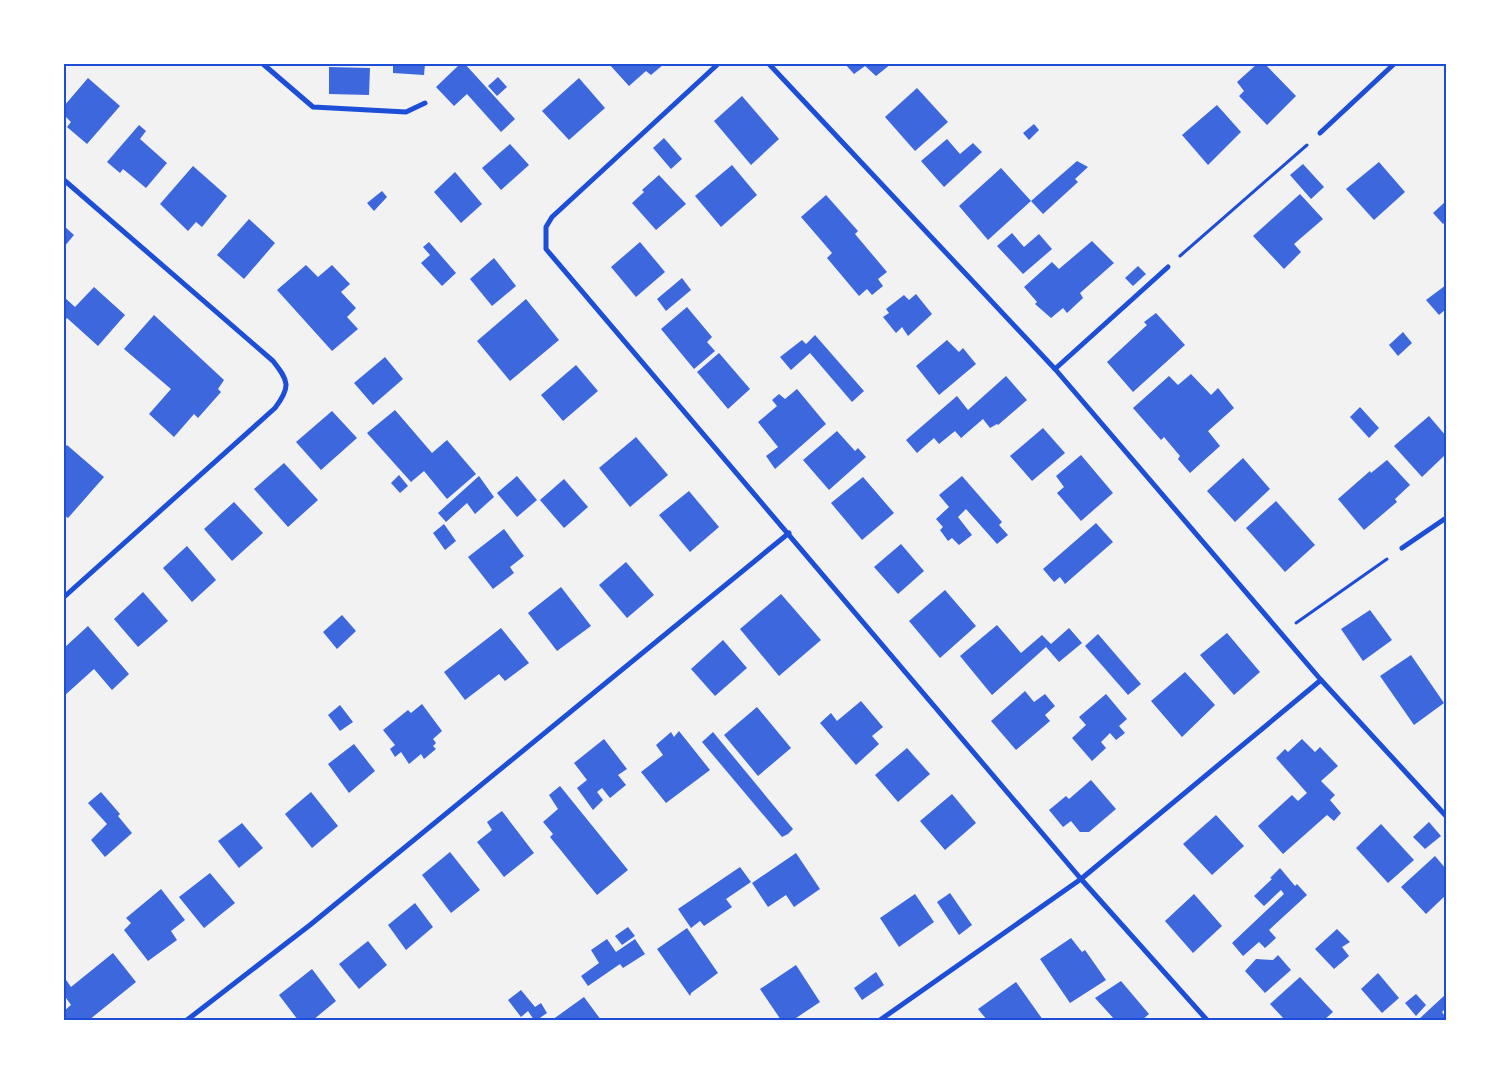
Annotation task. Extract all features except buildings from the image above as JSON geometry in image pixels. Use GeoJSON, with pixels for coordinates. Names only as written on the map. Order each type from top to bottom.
{"type":"FeatureCollection","features":[{"type":"Feature","properties":{"kind":"street"},"geometry":{"type":"LineString","coordinates":[[263,64],[313,108],[406,112],[425,103]]}},
{"type":"Feature","properties":{"kind":"street"},"geometry":{"type":"LineString","coordinates":[[718,64],[552,217],[546,227],[546,249],[1081,879],[1207,1020]]}},
{"type":"Feature","properties":{"kind":"street"},"geometry":{"type":"LineString","coordinates":[[769,64],[1055,369],[1321,680],[1446,816]]}},
{"type":"Feature","properties":{"kind":"street"},"geometry":{"type":"LineString","coordinates":[[1320,133],[1394,64]]}},
{"type":"Feature","properties":{"kind":"street"},"geometry":{"type":"LineString","coordinates":[[64,180],[273,361],[283,374],[287,386],[283,398],[275,408],[64,596]]}},
{"type":"Feature","properties":{"kind":"street"},"geometry":{"type":"LineString","coordinates":[[1055,369],[1168,267]]}},
{"type":"Feature","properties":{"kind":"street"},"geometry":{"type":"LineString","coordinates":[[1402,548],[1446,518]]}},
{"type":"Feature","properties":{"kind":"street"},"geometry":{"type":"LineString","coordinates":[[187,1020],[310,925],[789,533]]}},
{"type":"Feature","properties":{"kind":"street"},"geometry":{"type":"LineString","coordinates":[[880,1020],[1081,879],[1321,680]]}},
{"type":"Feature","properties":{"kind":"path"},"geometry":{"type":"LineString","coordinates":[[1168,267],[1320,133]]}},
{"type":"Feature","properties":{"kind":"path"},"geometry":{"type":"LineString","coordinates":[[1282,633],[1402,548]]}}]}
